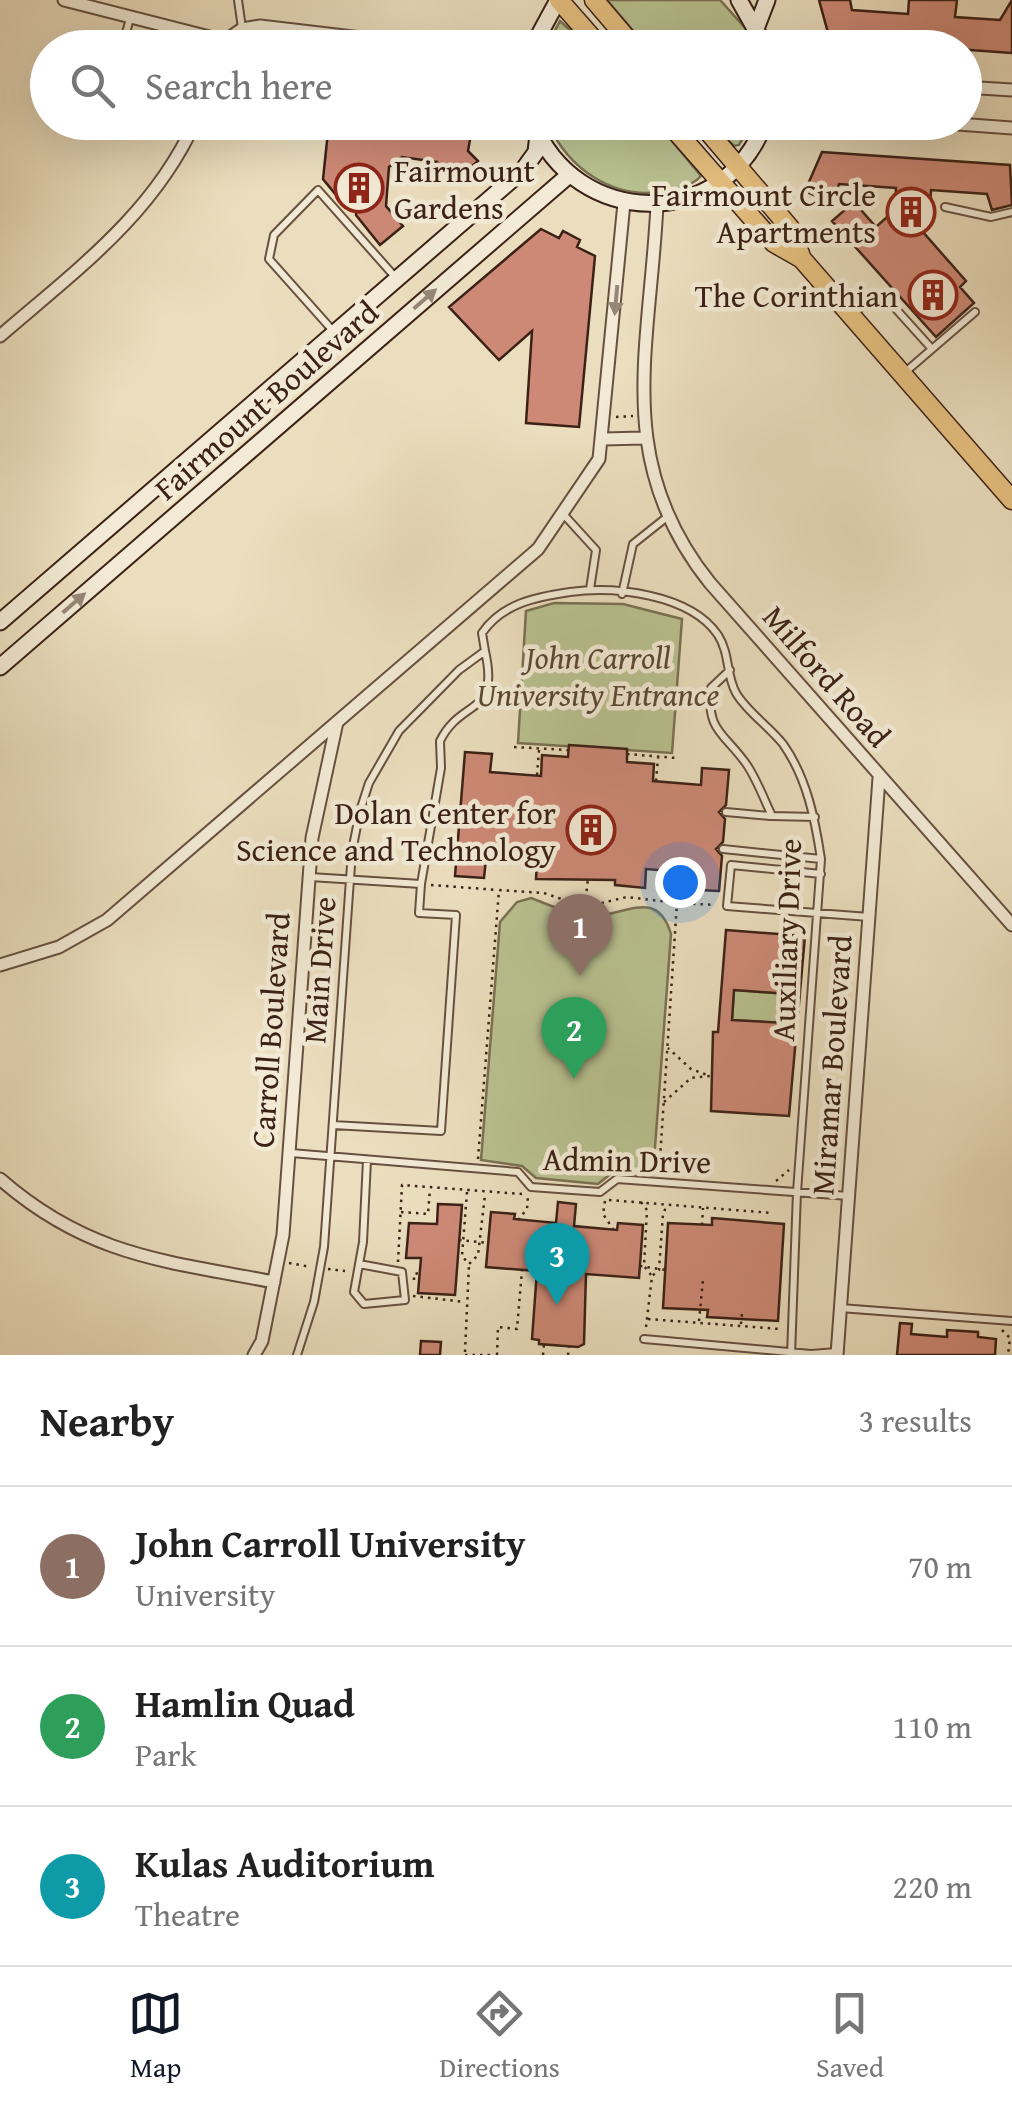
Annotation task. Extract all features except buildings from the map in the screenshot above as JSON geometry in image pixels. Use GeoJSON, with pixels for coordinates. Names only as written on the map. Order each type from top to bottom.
{"type":"FeatureCollection","features":[{"type":"Feature","properties":{"kind":"main road"},"geometry":{"type":"LineString","coordinates":[[542,30],[558,0],[585,30]]}},
{"type":"Feature","properties":{"kind":"main road"},"geometry":{"type":"LineString","coordinates":[[594,0],[620,30]]}},
{"type":"Feature","properties":{"kind":"main road"},"geometry":{"type":"LineString","coordinates":[[739,0],[759,30]]}},
{"type":"Feature","properties":{"kind":"main road"},"geometry":{"type":"LineString","coordinates":[[758,26],[767,0]]}},
{"type":"Feature","properties":{"kind":"main road","name":"Fairmount Boulevard"},"geometry":{"type":"LineString","coordinates":[[0,622],[526,167],[536,152],[536,140]]}},
{"type":"Feature","properties":{"kind":"main road"},"geometry":{"type":"LineString","coordinates":[[543,140],[568,175],[595,193],[624,203],[657,206],[692,198],[721,182],[738,166],[754,140]]}},
{"type":"Feature","properties":{"kind":"main road"},"geometry":{"type":"LineString","coordinates":[[684,140],[774,244],[802,259]]}},
{"type":"Feature","properties":{"kind":"main road"},"geometry":{"type":"LineString","coordinates":[[716,140],[790,228],[802,259],[1012,500]]}},
{"type":"Feature","properties":{"kind":"main road","name":"Fairmount Boulevard"},"geometry":{"type":"LineString","coordinates":[[0,667],[568,175]]}},
{"type":"Feature","properties":{"kind":"street"},"geometry":{"type":"LineString","coordinates":[[64,0],[176,30]]}},
{"type":"Feature","properties":{"kind":"street"},"geometry":{"type":"LineString","coordinates":[[242,29],[260,26],[294,30]]}},
{"type":"Feature","properties":{"kind":"street"},"geometry":{"type":"LineString","coordinates":[[982,88],[1012,90]]}},
{"type":"Feature","properties":{"kind":"street"},"geometry":{"type":"LineString","coordinates":[[982,126],[1012,128]]}},
{"type":"Feature","properties":{"kind":"street"},"geometry":{"type":"LineString","coordinates":[[0,336],[133,221],[160,187],[185,140]]}},
{"type":"Feature","properties":{"kind":"street"},"geometry":{"type":"LineString","coordinates":[[0,965],[60,947],[106,920],[529,558],[565,516],[601,455],[624,203]]}},
{"type":"Feature","properties":{"kind":"street","name":"Milford Road"},"geometry":{"type":"LineString","coordinates":[[657,206],[644,438],[666,517],[710,584],[1012,924]]}},
{"type":"Feature","properties":{"kind":"street"},"geometry":{"type":"LineString","coordinates":[[604,439],[644,438]]}},
{"type":"Feature","properties":{"kind":"street","name":"Carroll Boulevard"},"geometry":{"type":"LineString","coordinates":[[254,1355],[274,1282],[289,1153],[315,814],[338,722]]}},
{"type":"Feature","properties":{"kind":"street","name":"Miramar Boulevard"},"geometry":{"type":"LineString","coordinates":[[837,1354],[879,778]]}},
{"type":"Feature","properties":{"kind":"street"},"geometry":{"type":"LineString","coordinates":[[0,1179],[43,1212],[119,1250],[191,1269],[274,1282]]}},
{"type":"Feature","properties":{"kind":"lane"},"geometry":{"type":"LineString","coordinates":[[238,0],[242,29]]}},
{"type":"Feature","properties":{"kind":"lane"},"geometry":{"type":"LineString","coordinates":[[126,30],[130,16]]}},
{"type":"Feature","properties":{"kind":"lane"},"geometry":{"type":"LineString","coordinates":[[334,333],[269,259],[274,235],[318,190],[397,279]]}},
{"type":"Feature","properties":{"kind":"lane"},"geometry":{"type":"LineString","coordinates":[[945,207],[991,217],[1012,212]]}},
{"type":"Feature","properties":{"kind":"lane"},"geometry":{"type":"LineString","coordinates":[[851,316],[875,295],[886,298],[932,348]]}},
{"type":"Feature","properties":{"kind":"lane"},"geometry":{"type":"LineString","coordinates":[[902,374],[975,312]]}},
{"type":"Feature","properties":{"kind":"lane"},"geometry":{"type":"LineString","coordinates":[[565,516],[596,550],[590,590]]}},
{"type":"Feature","properties":{"kind":"lane"},"geometry":{"type":"LineString","coordinates":[[622,594],[634,544],[666,517]]}},
{"type":"Feature","properties":{"kind":"lane","name":"Auxiliary Drive"},"geometry":{"type":"LineString","coordinates":[[590,590],[668,601],[696,612],[717,634],[734,690],[783,744],[802,779],[815,817],[821,859],[796,1192],[790,1353]]}},
{"type":"Feature","properties":{"kind":"lane","name":"Main Drive"},"geometry":{"type":"LineString","coordinates":[[298,1355],[314,1302],[324,1247],[350,879],[360,811],[369,782],[399,731],[460,670],[485,651],[482,633],[514,606],[535,597],[590,590]]}},
{"type":"Feature","properties":{"kind":"lane"},"geometry":{"type":"LineString","coordinates":[[333,1124],[440,1131],[456,916],[419,913],[421,884],[442,768],[440,741],[486,698],[490,672],[485,651]]}},
{"type":"Feature","properties":{"kind":"lane"},"geometry":{"type":"LineString","coordinates":[[731,670],[711,688],[708,713],[718,733],[747,765],[772,816]]}},
{"type":"Feature","properties":{"kind":"lane"},"geometry":{"type":"LineString","coordinates":[[726,812],[815,817]]}},
{"type":"Feature","properties":{"kind":"lane"},"geometry":{"type":"LineString","coordinates":[[722,849],[821,859]]}},
{"type":"Feature","properties":{"kind":"lane"},"geometry":{"type":"LineString","coordinates":[[820,874],[731,865],[727,906],[870,917]]}},
{"type":"Feature","properties":{"kind":"lane"},"geometry":{"type":"LineString","coordinates":[[309,876],[421,884]]}},
{"type":"Feature","properties":{"kind":"lane","name":"Admin Drive"},"geometry":{"type":"LineString","coordinates":[[289,1153],[518,1172],[531,1187],[600,1192],[618,1179],[849,1196]]}},
{"type":"Feature","properties":{"kind":"lane"},"geometry":{"type":"LineString","coordinates":[[360,1264],[397,1270],[406,1277],[409,1296],[396,1304],[359,1302],[354,1292],[360,1264],[367,1160]]}},
{"type":"Feature","properties":{"kind":"lane"},"geometry":{"type":"LineString","coordinates":[[838,1308],[1012,1320]]}},
{"type":"Feature","properties":{"kind":"lane"},"geometry":{"type":"LineString","coordinates":[[644,1339],[837,1354]]}},
{"type":"Feature","properties":{"kind":"path"},"geometry":{"type":"LineString","coordinates":[[614,417],[635,416]]}},
{"type":"Feature","properties":{"kind":"path"},"geometry":{"type":"LineString","coordinates":[[514,747],[568,750]]}},
{"type":"Feature","properties":{"kind":"path"},"geometry":{"type":"LineString","coordinates":[[537,776],[539,748]]}},
{"type":"Feature","properties":{"kind":"path"},"geometry":{"type":"LineString","coordinates":[[627,754],[676,758]]}},
{"type":"Feature","properties":{"kind":"path"},"geometry":{"type":"LineString","coordinates":[[656,782],[658,756]]}},
{"type":"Feature","properties":{"kind":"path"},"geometry":{"type":"LineString","coordinates":[[585,908],[588,878]]}},
{"type":"Feature","properties":{"kind":"path"},"geometry":{"type":"LineString","coordinates":[[421,884],[544,893],[585,908],[627,897],[727,906]]}},
{"type":"Feature","properties":{"kind":"path"},"geometry":{"type":"LineString","coordinates":[[478,1159],[500,890]]}},
{"type":"Feature","properties":{"kind":"path"},"geometry":{"type":"LineString","coordinates":[[659,1174],[677,903]]}},
{"type":"Feature","properties":{"kind":"path"},"geometry":{"type":"LineString","coordinates":[[664,1102],[690,1078],[710,1076],[692,1069],[667,1047]]}},
{"type":"Feature","properties":{"kind":"path"},"geometry":{"type":"LineString","coordinates":[[775,1182],[799,1160]]}},
{"type":"Feature","properties":{"kind":"path"},"geometry":{"type":"LineString","coordinates":[[397,1270],[403,1163]]}},
{"type":"Feature","properties":{"kind":"path"},"geometry":{"type":"LineString","coordinates":[[402,1185],[541,1196]]}},
{"type":"Feature","properties":{"kind":"path"},"geometry":{"type":"LineString","coordinates":[[427,1224],[430,1188]]}},
{"type":"Feature","properties":{"kind":"path"},"geometry":{"type":"LineString","coordinates":[[467,1191],[461,1241],[462,1256],[469,1264]]}},
{"type":"Feature","properties":{"kind":"path"},"geometry":{"type":"LineString","coordinates":[[486,1192],[478,1255],[469,1264],[465,1354],[496,1355],[498,1328],[517,1330],[522,1270]]}},
{"type":"Feature","properties":{"kind":"path"},"geometry":{"type":"LineString","coordinates":[[518,1220],[526,1210],[528,1195]]}},
{"type":"Feature","properties":{"kind":"path"},"geometry":{"type":"LineString","coordinates":[[613,1229],[603,1214],[605,1200],[772,1212]]}},
{"type":"Feature","properties":{"kind":"path"},"geometry":{"type":"LineString","coordinates":[[641,1202],[647,1210],[642,1266]]}},
{"type":"Feature","properties":{"kind":"path"},"geometry":{"type":"LineString","coordinates":[[660,1270],[662,1214],[668,1204]]}},
{"type":"Feature","properties":{"kind":"path"},"geometry":{"type":"LineString","coordinates":[[702,1224],[704,1207]]}},
{"type":"Feature","properties":{"kind":"path"},"geometry":{"type":"LineString","coordinates":[[401,1212],[428,1214]]}},
{"type":"Feature","properties":{"kind":"path"},"geometry":{"type":"LineString","coordinates":[[461,1241],[488,1243]]}},
{"type":"Feature","properties":{"kind":"path"},"geometry":{"type":"LineString","coordinates":[[642,1266],[666,1270]]}},
{"type":"Feature","properties":{"kind":"path"},"geometry":{"type":"LineString","coordinates":[[642,1266],[652,1276]]}},
{"type":"Feature","properties":{"kind":"path"},"geometry":{"type":"LineString","coordinates":[[644,1339],[652,1276],[660,1270]]}},
{"type":"Feature","properties":{"kind":"path"},"geometry":{"type":"LineString","coordinates":[[420,1274],[414,1274],[409,1296],[466,1302]]}},
{"type":"Feature","properties":{"kind":"path"},"geometry":{"type":"LineString","coordinates":[[699,1323],[703,1280]]}},
{"type":"Feature","properties":{"kind":"path"},"geometry":{"type":"LineString","coordinates":[[741,1326],[742,1313]]}},
{"type":"Feature","properties":{"kind":"path"},"geometry":{"type":"LineString","coordinates":[[646,1319],[791,1329]]}},
{"type":"Feature","properties":{"kind":"path"},"geometry":{"type":"LineString","coordinates":[[543,1355],[544,1344]]}},
{"type":"Feature","properties":{"kind":"path"},"geometry":{"type":"LineString","coordinates":[[568,1355],[569,1346]]}},
{"type":"Feature","properties":{"kind":"green space"},"geometry":{"type":"Polygon","coordinates":[[[607,0],[720,0],[747,30],[633,30],[607,0]]]}},
{"type":"Feature","properties":{"kind":"green space"},"geometry":{"type":"Polygon","coordinates":[[[560,21],[570,30],[555,30],[560,21]]]}},
{"type":"Feature","properties":{"kind":"green space"},"geometry":{"type":"Polygon","coordinates":[[[557,140],[671,140],[701,176],[666,191],[628,191],[595,178],[557,140]]]}},
{"type":"Feature","properties":{"kind":"green space","name":"John Carroll University Entrance"},"geometry":{"type":"Polygon","coordinates":[[[554,603],[623,604],[682,619],[672,753],[518,743],[526,611],[554,603]]]}},
{"type":"Feature","properties":{"kind":"green space"},"geometry":{"type":"Polygon","coordinates":[[[531,898],[592,916],[649,908],[665,920],[671,934],[653,1174],[613,1172],[598,1184],[536,1178],[522,1166],[481,1160],[500,922],[517,902],[531,898]]]}},
{"type":"Feature","properties":{"kind":"green space"},"geometry":{"type":"Polygon","coordinates":[[[734,990],[788,994],[786,1023],[732,1020],[734,990]]]}},
{"type":"Feature","properties":{"kind":"place","name":"Fairmount Gardens"},"geometry":{"type":"Point","coordinates":[359,188]}},
{"type":"Feature","properties":{"kind":"place","name":"Fairmount Circle Apartments"},"geometry":{"type":"Point","coordinates":[911,212]}},
{"type":"Feature","properties":{"kind":"place","name":"The Corinthian"},"geometry":{"type":"Point","coordinates":[933,295]}},
{"type":"Feature","properties":{"kind":"place","name":"Dolan Center for Science and Technology"},"geometry":{"type":"Point","coordinates":[591,830]}},
{"type":"Feature","properties":{"kind":"place","name":"John Carroll University"},"geometry":{"type":"Point","coordinates":[580,976]}},
{"type":"Feature","properties":{"kind":"place","name":"Hamlin Quad"},"geometry":{"type":"Point","coordinates":[574,1079]}},
{"type":"Feature","properties":{"kind":"place","name":"Kulas Auditorium"},"geometry":{"type":"Point","coordinates":[557,1305]}}]}
